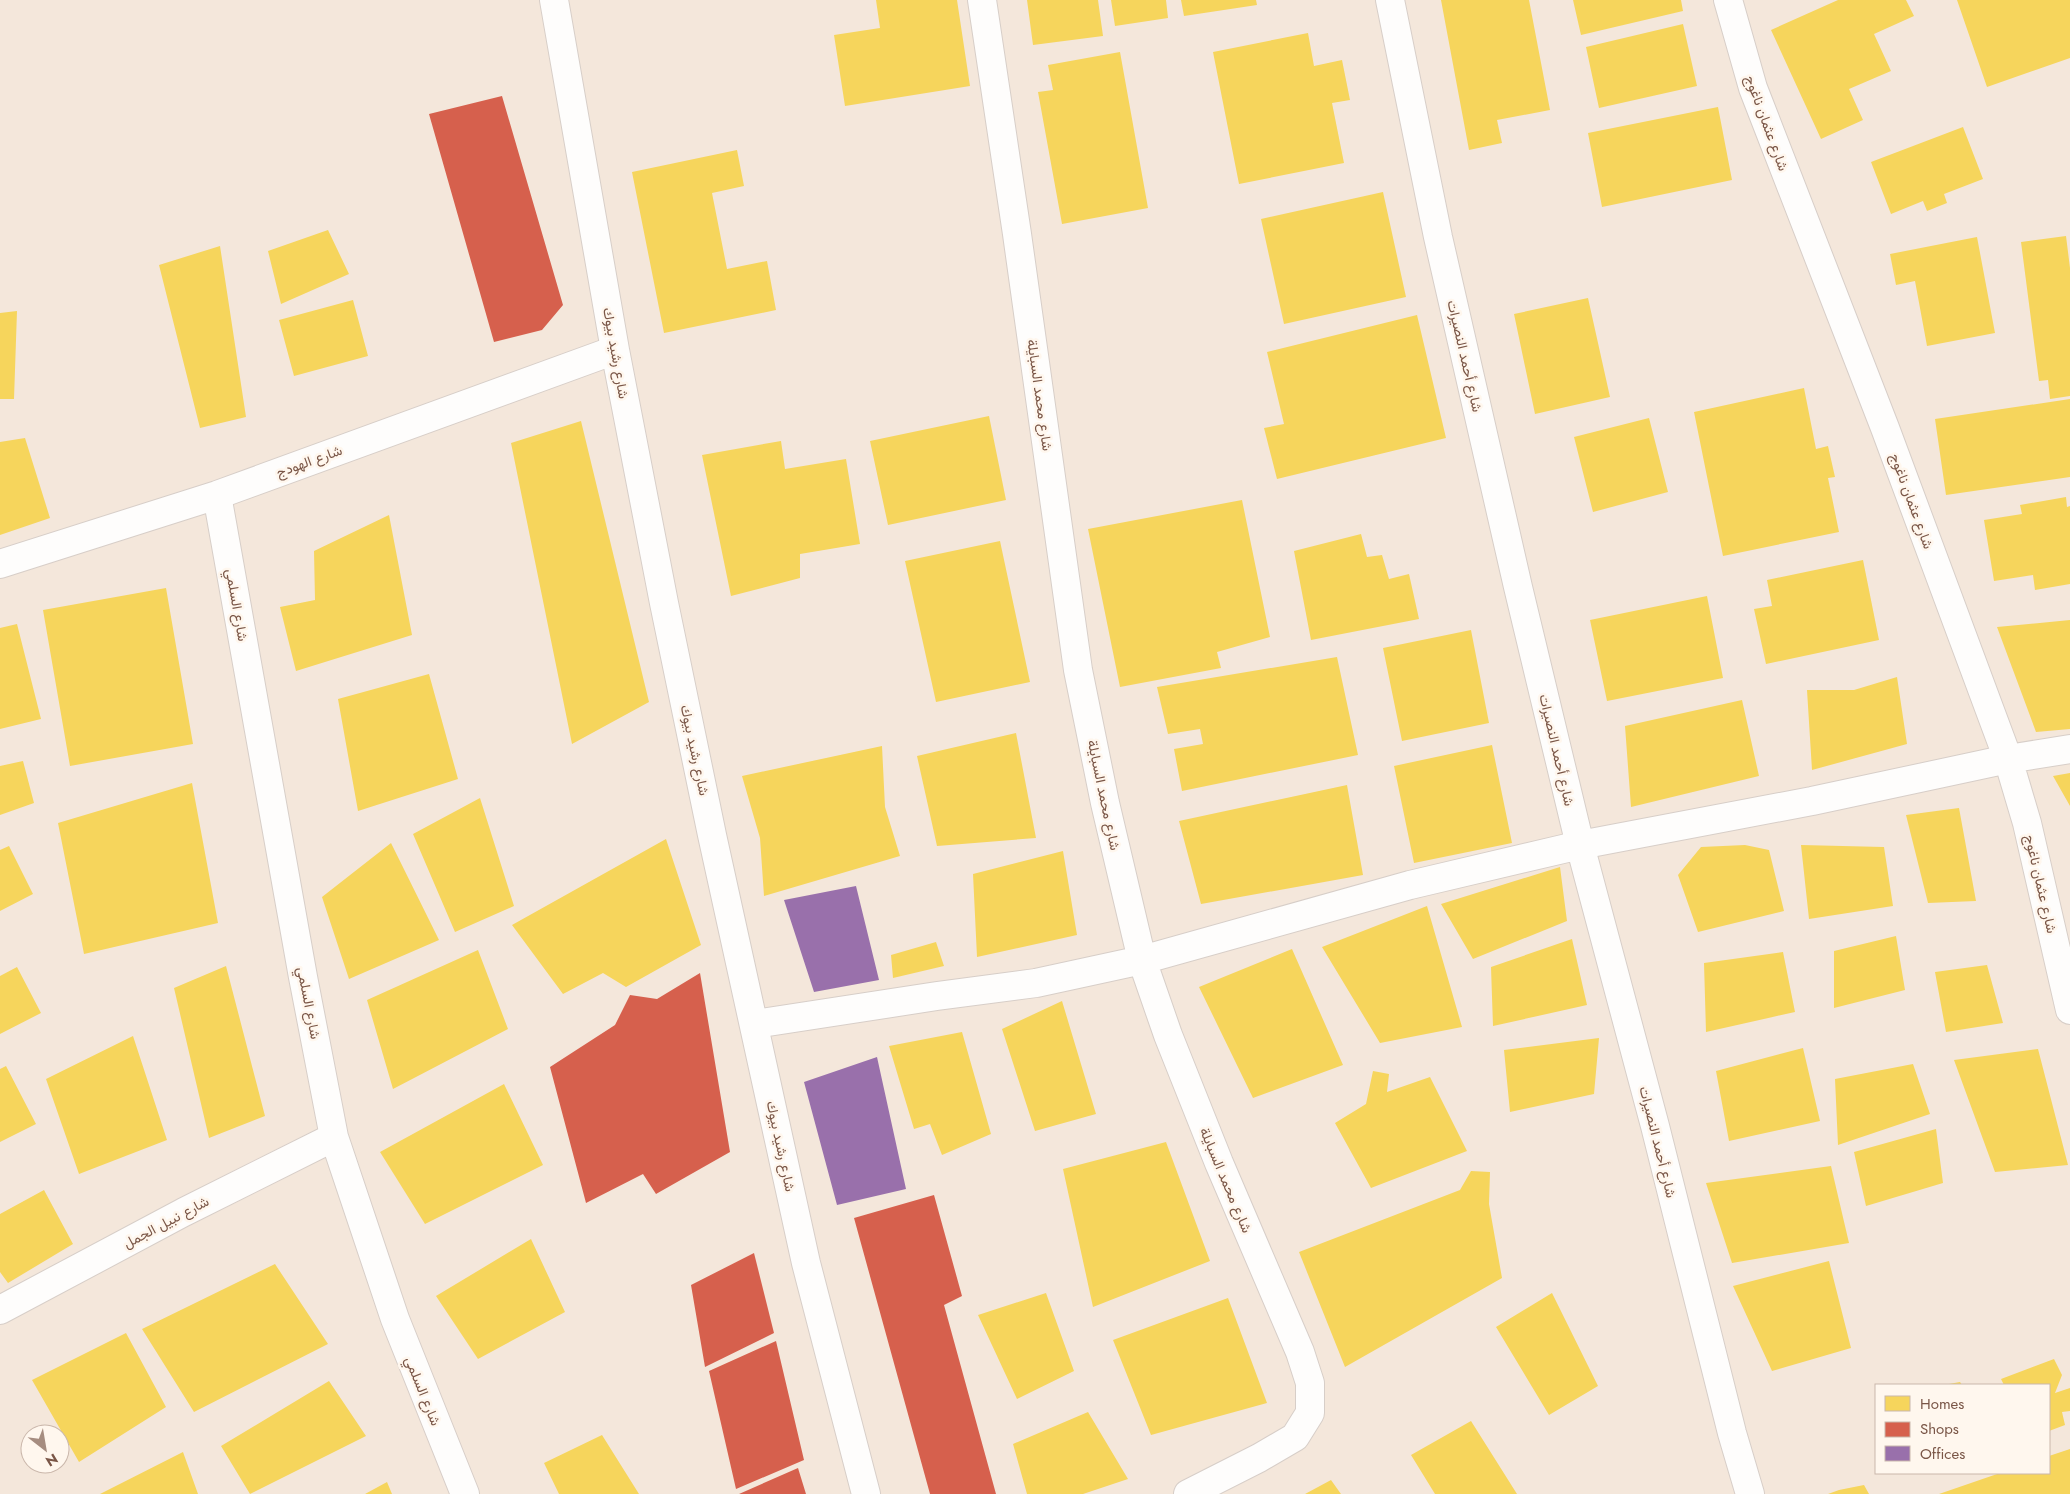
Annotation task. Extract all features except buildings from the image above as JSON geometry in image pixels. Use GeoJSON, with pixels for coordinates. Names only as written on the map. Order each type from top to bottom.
{"type":"FeatureCollection","features":[{"type":"Feature","properties":{"kind":"street","name":"شارع رشيد بيوك"},"geometry":{"type":"LineString","coordinates":[[554,0],[615,350],[664,603],[806,1263],[866,1494]]}},
{"type":"Feature","properties":{"kind":"street","name":"شارع محمد السبايلة"},"geometry":{"type":"LineString","coordinates":[[982,0],[1030,321],[1078,670],[1105,803],[1142,960],[1175,1053],[1219,1163],[1300,1352],[1310,1383],[1310,1413],[1294,1437],[1260,1458],[1188,1494]]}},
{"type":"Feature","properties":{"kind":"street","name":"شارع أحمد النصيرات"},"geometry":{"type":"LineString","coordinates":[[1390,0],[1441,247],[1516,577],[1580,846],[1655,1126],[1730,1424],[1750,1494]]}},
{"type":"Feature","properties":{"kind":"street","name":"شارع عثمان ناغوج"},"geometry":{"type":"LineString","coordinates":[[1728,0],[1753,88],[1885,428],[2008,759],[2027,822],[2070,1010]]}},
{"type":"Feature","properties":{"kind":"street","name":"شارع الهودج"},"geometry":{"type":"LineString","coordinates":[[0,564],[217,495],[615,350]]}},
{"type":"Feature","properties":{"kind":"street","name":"شارع السلمي"},"geometry":{"type":"LineString","coordinates":[[217,495],[303,977],[334,1137],[395,1320],[465,1494]]}},
{"type":"Feature","properties":{"kind":"street"},"geometry":{"type":"LineString","coordinates":[[754,1024],[1036,983],[1142,960],[1410,885],[1580,846],[1812,801],[2008,759],[2070,749]]}},
{"type":"Feature","properties":{"kind":"street","name":"شارع نبيل الجمل"},"geometry":{"type":"LineString","coordinates":[[0,1310],[184,1212],[334,1137]]}},
{"type":"Feature","properties":{"kind":"shaded area"},"geometry":{"type":"Polygon","coordinates":[[[0,0],[2070,0],[2070,1494],[0,1494],[0,0]]]}}]}
